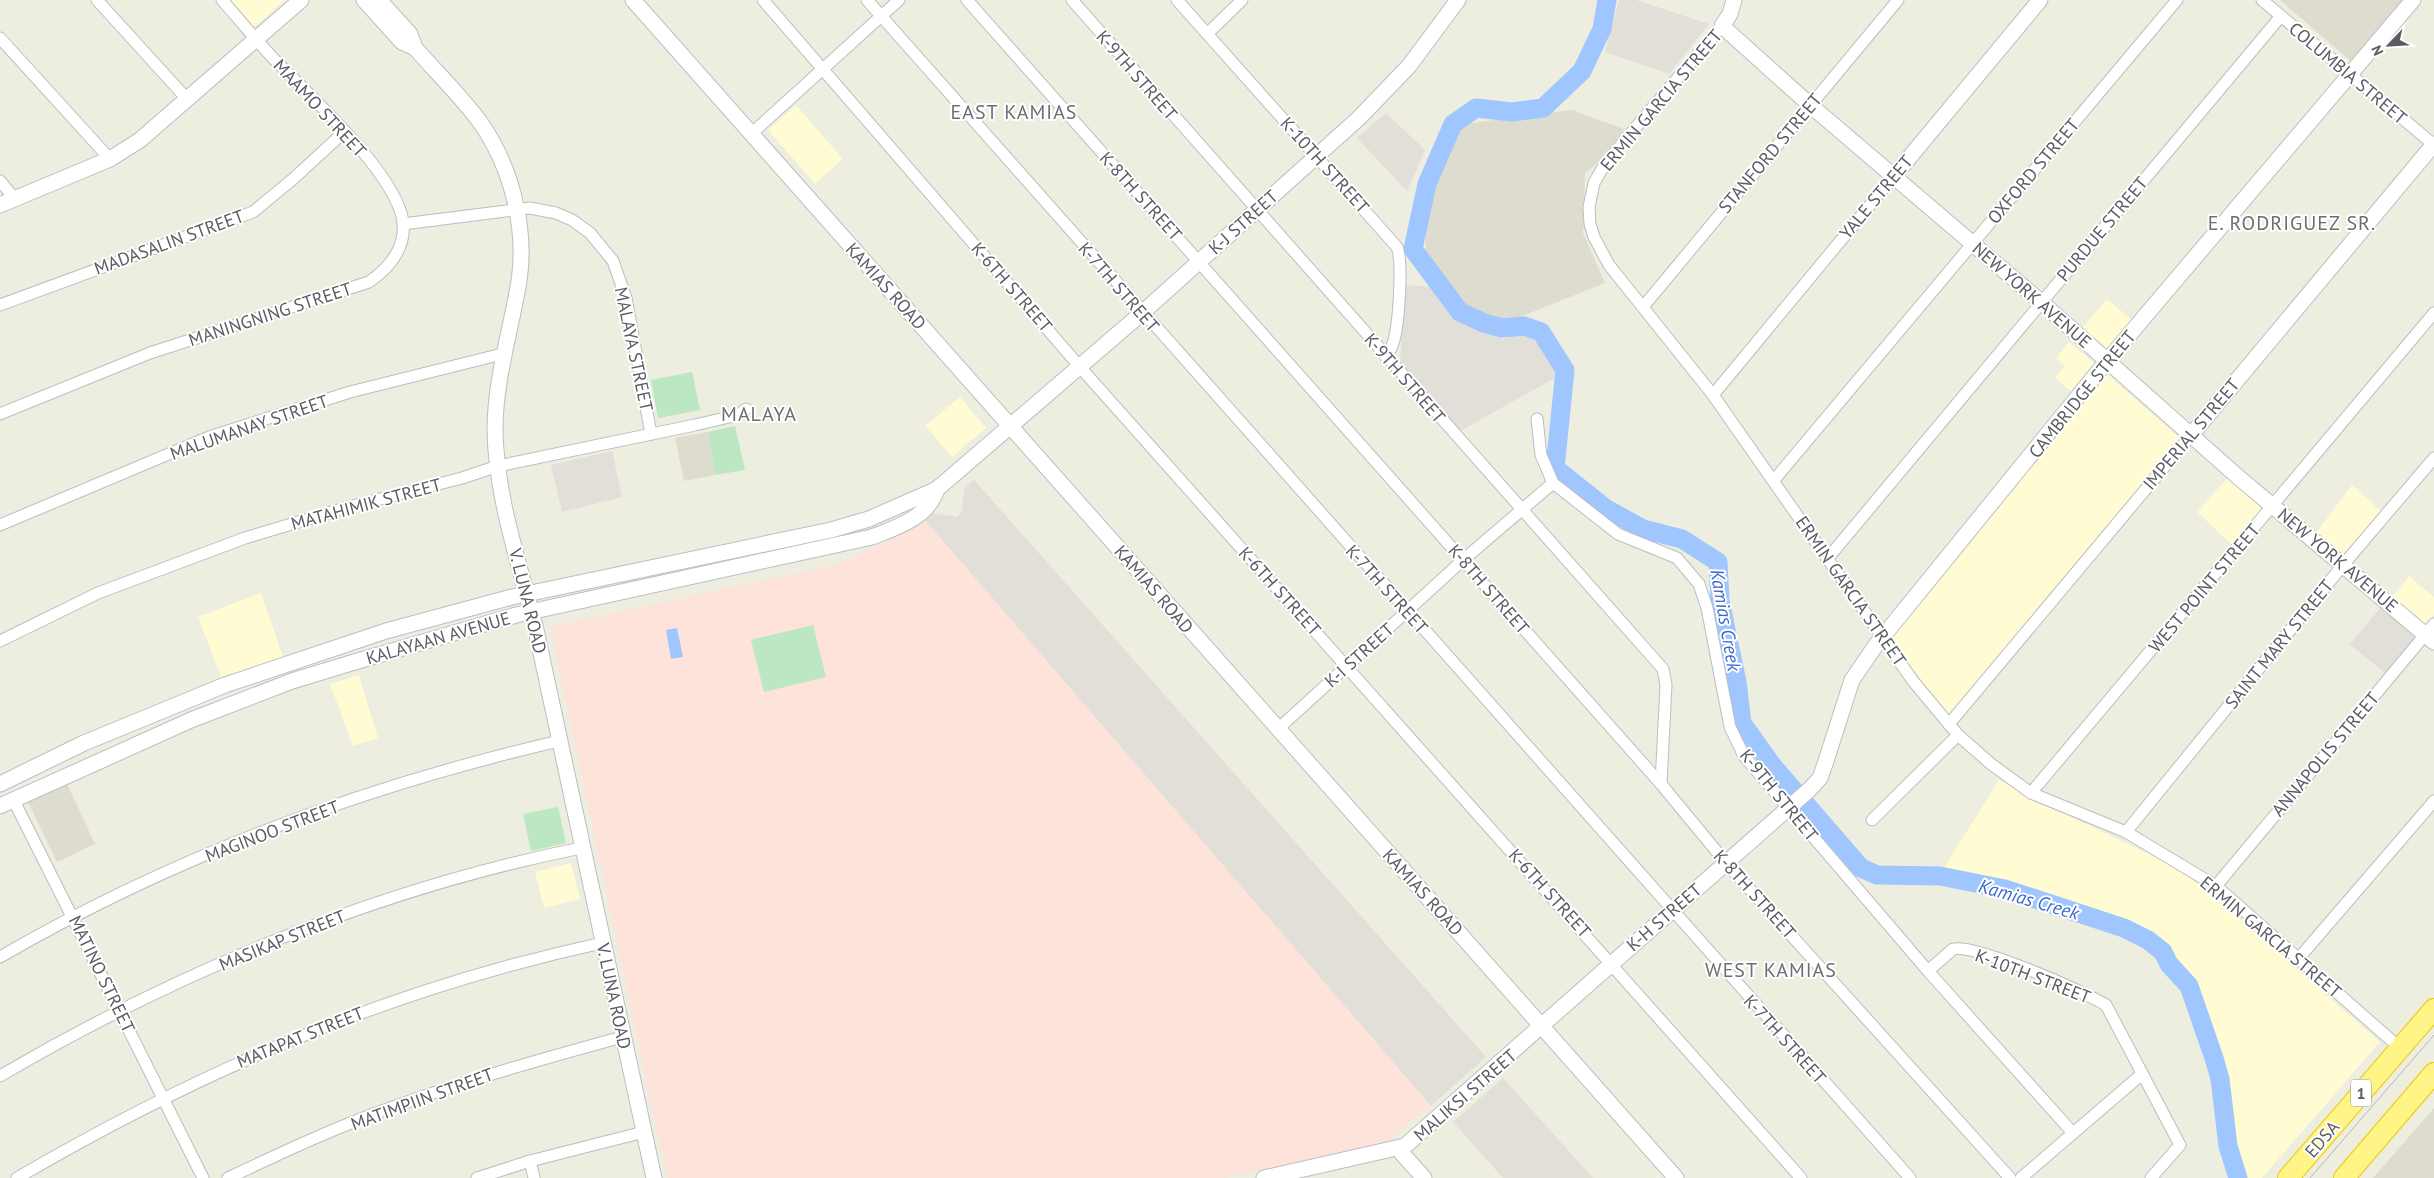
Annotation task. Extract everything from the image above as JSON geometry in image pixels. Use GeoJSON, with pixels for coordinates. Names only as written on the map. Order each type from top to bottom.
{"type":"FeatureCollection","features":[{"type":"Feature","properties":{"kind":"highway","name":"EDSA"},"geometry":{"type":"LineString","coordinates":[[2288,1178],[2434,1009]]}},
{"type":"Feature","properties":{"kind":"highway","name":"1"},"geometry":{"type":"LineString","coordinates":[[2353,1175],[2433,1077]]}},
{"type":"Feature","properties":{"kind":"main road"},"geometry":{"type":"LineString","coordinates":[[0,205],[110,159],[140,140],[301,0]]}},
{"type":"Feature","properties":{"kind":"main road","name":"V. LUNA ROAD"},"geometry":{"type":"LineString","coordinates":[[364,0],[402,42],[415,48]]}},
{"type":"Feature","properties":{"kind":"main road","name":"V. LUNA ROAD"},"geometry":{"type":"LineString","coordinates":[[379,0],[410,34],[415,48],[480,122],[502,162],[514,196],[520,239],[519,278],[496,401],[495,431],[498,466],[509,522],[532,612],[581,848],[654,1178]]}},
{"type":"Feature","properties":{"kind":"main road","name":"KAMIAS ROAD"},"geometry":{"type":"LineString","coordinates":[[633,0],[1676,1178]]}},
{"type":"Feature","properties":{"kind":"main road","name":"K-J STREET"},"geometry":{"type":"LineString","coordinates":[[1010,426],[1200,262],[1372,106],[1409,66],[1458,0]]}},
{"type":"Feature","properties":{"kind":"main road","name":"YALE STREET"},"geometry":{"type":"LineString","coordinates":[[1894,176],[2040,0]]}},
{"type":"Feature","properties":{"kind":"main road","name":"CAMBRIDGE STREET"},"geometry":{"type":"LineString","coordinates":[[1791,807],[1820,778],[1852,680],[1884,638],[2107,361],[2413,0]]}},
{"type":"Feature","properties":{"kind":"main road","name":"ERMIN GARCIA STREET"},"geometry":{"type":"LineString","coordinates":[[1722,26],[1736,2]]}},
{"type":"Feature","properties":{"kind":"main road","name":"NEW YORK AVENUE"},"geometry":{"type":"LineString","coordinates":[[1722,26],[1810,105],[2041,302],[2273,506],[2343,565],[2431,633]]}},
{"type":"Feature","properties":{"kind":"main road","name":"IMPERIAL STREET"},"geometry":{"type":"LineString","coordinates":[[2192,434],[2434,145]]}},
{"type":"Feature","properties":{"kind":"main road","name":"KALAYAAN AVENUE"},"geometry":{"type":"LineString","coordinates":[[2,778],[247,677],[413,622],[527,594],[831,530],[869,519],[937,489],[1010,426]]}},
{"type":"Feature","properties":{"kind":"main road","name":"KALAYAAN AVENUE"},"geometry":{"type":"LineString","coordinates":[[7,803],[141,742],[292,681],[462,630],[532,612],[872,537],[899,526],[920,514],[930,505],[937,489]]}},
{"type":"Feature","properties":{"kind":"main road","name":"MATINO STREET"},"geometry":{"type":"LineString","coordinates":[[2,778],[7,803]]}},
{"type":"Feature","properties":{"kind":"main road","name":"K-H STREET"},"geometry":{"type":"LineString","coordinates":[[1542,1026],[1791,807]]}},
{"type":"Feature","properties":{"kind":"main road","name":"MALIKSI STREET"},"geometry":{"type":"LineString","coordinates":[[1264,1178],[1398,1149],[1412,1141],[1542,1026]]}},
{"type":"Feature","properties":{"kind":"main road"},"geometry":{"type":"LineString","coordinates":[[1398,1149],[1424,1178]]}},
{"type":"Feature","properties":{"kind":"street"},"geometry":{"type":"LineString","coordinates":[[97,0],[187,99]]}},
{"type":"Feature","properties":{"kind":"street","name":"MAAMO STREET"},"geometry":{"type":"LineString","coordinates":[[222,0],[256,39],[344,132],[389,184],[400,209],[404,224]]}},
{"type":"Feature","properties":{"kind":"street","name":"K-6TH STREET"},"geometry":{"type":"LineString","coordinates":[[763,0],[1080,366],[1801,1178]]}},
{"type":"Feature","properties":{"kind":"street","name":"K-7TH STREET"},"geometry":{"type":"LineString","coordinates":[[866,0],[1671,911],[1910,1178]]}},
{"type":"Feature","properties":{"kind":"street"},"geometry":{"type":"LineString","coordinates":[[751,134],[899,0]]}},
{"type":"Feature","properties":{"kind":"street","name":"K-8TH STREET"},"geometry":{"type":"LineString","coordinates":[[967,0],[1661,784],[1726,864],[2010,1178]]}},
{"type":"Feature","properties":{"kind":"street","name":"K-9TH STREET"},"geometry":{"type":"LineString","coordinates":[[1072,0],[1663,669],[1666,685],[1661,784]]}},
{"type":"Feature","properties":{"kind":"street","name":"K-10TH STREET"},"geometry":{"type":"LineString","coordinates":[[1177,0],[1393,241],[1399,252],[1400,280],[1393,345],[1386,356]]}},
{"type":"Feature","properties":{"kind":"street"},"geometry":{"type":"LineString","coordinates":[[1208,34],[1242,0]]}},
{"type":"Feature","properties":{"kind":"street","name":"STANFORD STREET"},"geometry":{"type":"LineString","coordinates":[[1643,307],[1898,0]]}},
{"type":"Feature","properties":{"kind":"street","name":"OXFORD STREET"},"geometry":{"type":"LineString","coordinates":[[1774,480],[2177,0]]}},
{"type":"Feature","properties":{"kind":"street","name":"COLUMBIA STREET"},"geometry":{"type":"LineString","coordinates":[[2262,0],[2434,145]]}},
{"type":"Feature","properties":{"kind":"street","name":"PURDUE STREET"},"geometry":{"type":"LineString","coordinates":[[1828,558],[2281,16]]}},
{"type":"Feature","properties":{"kind":"street","name":"ERMIN GARCIA STREET"},"geometry":{"type":"LineString","coordinates":[[1722,26],[1602,169],[1591,195],[1589,213],[1594,238],[1610,265],[1713,395],[1913,681],[1958,735],[1991,764],[2031,793],[2126,832],[2216,886],[2400,1048]]}},
{"type":"Feature","properties":{"kind":"street"},"geometry":{"type":"LineString","coordinates":[[0,38],[110,159]]}},
{"type":"Feature","properties":{"kind":"street","name":"MADASALIN STREET"},"geometry":{"type":"LineString","coordinates":[[0,305],[253,212],[344,132]]}},
{"type":"Feature","properties":{"kind":"street","name":"YALE STREET"},"geometry":{"type":"LineString","coordinates":[[1713,395],[1894,176]]}},
{"type":"Feature","properties":{"kind":"street"},"geometry":{"type":"LineString","coordinates":[[0,180],[16,199]]}},
{"type":"Feature","properties":{"kind":"street","name":"MALAYA STREET"},"geometry":{"type":"LineString","coordinates":[[516,209],[542,208],[572,220],[590,233],[613,261],[626,298],[651,434]]}},
{"type":"Feature","properties":{"kind":"street"},"geometry":{"type":"LineString","coordinates":[[404,224],[516,209]]}},
{"type":"Feature","properties":{"kind":"street","name":"MANINGNING STREET"},"geometry":{"type":"LineString","coordinates":[[0,414],[150,353],[369,282],[390,265],[397,254],[404,224]]}},
{"type":"Feature","properties":{"kind":"street","name":"WEST POINT STREET"},"geometry":{"type":"LineString","coordinates":[[2031,793],[2434,313]]}},
{"type":"Feature","properties":{"kind":"street","name":"MALUMANAY STREET"},"geometry":{"type":"LineString","coordinates":[[0,525],[209,437],[350,392],[506,353]]}},
{"type":"Feature","properties":{"kind":"street","name":"MATAHIMIK STREET"},"geometry":{"type":"LineString","coordinates":[[0,641],[98,592],[246,538],[345,508],[462,478],[498,466],[577,451],[738,415],[746,409]]}},
{"type":"Feature","properties":{"kind":"street","name":"K-9TH STREET"},"geometry":{"type":"LineString","coordinates":[[1537,419],[1541,455],[1553,483],[1618,534],[1677,558],[1699,584],[1707,608],[1730,727],[1744,756],[1791,807],[1928,970],[2073,1133]]}},
{"type":"Feature","properties":{"kind":"street","name":"IMPERIAL STREET"},"geometry":{"type":"LineString","coordinates":[[1949,724],[2192,434]]}},
{"type":"Feature","properties":{"kind":"street","name":"SAINT MARY STREET"},"geometry":{"type":"LineString","coordinates":[[2126,832],[2343,565],[2434,458]]}},
{"type":"Feature","properties":{"kind":"street","name":"K-I STREET"},"geometry":{"type":"LineString","coordinates":[[1278,729],[1463,560],[1553,483]]}},
{"type":"Feature","properties":{"kind":"street","name":"ANNAPOLIS STREET"},"geometry":{"type":"LineString","coordinates":[[2216,886],[2431,633]]}},
{"type":"Feature","properties":{"kind":"street"},"geometry":{"type":"LineString","coordinates":[[1872,820],[1958,735]]}},
{"type":"Feature","properties":{"kind":"street","name":"MAGINOO STREET"},"geometry":{"type":"LineString","coordinates":[[0,957],[162,875],[289,822],[438,772],[559,741]]}},
{"type":"Feature","properties":{"kind":"street"},"geometry":{"type":"LineString","coordinates":[[2299,958],[2434,801]]}},
{"type":"Feature","properties":{"kind":"street","name":"MATINO STREET"},"geometry":{"type":"LineString","coordinates":[[7,803],[74,918],[203,1178]]}},
{"type":"Feature","properties":{"kind":"street","name":"MASIKAP STREET"},"geometry":{"type":"LineString","coordinates":[[0,1076],[120,1011],[192,976],[341,916],[502,866],[581,848]]}},
{"type":"Feature","properties":{"kind":"street","name":"MATAPAT STREET"},"geometry":{"type":"LineString","coordinates":[[17,1178],[85,1138],[163,1097],[267,1049],[374,1007],[489,970],[602,943]]}},
{"type":"Feature","properties":{"kind":"street","name":"K-10TH STREET"},"geometry":{"type":"LineString","coordinates":[[1928,970],[1956,948],[2004,961],[2086,993],[2106,1005],[2180,1145],[2151,1178]]}},
{"type":"Feature","properties":{"kind":"street","name":"MATIMPIIN STREET"},"geometry":{"type":"LineString","coordinates":[[228,1178],[306,1142],[395,1106],[509,1068],[622,1037]]}},
{"type":"Feature","properties":{"kind":"street"},"geometry":{"type":"LineString","coordinates":[[2021,1178],[2142,1074]]}},
{"type":"Feature","properties":{"kind":"street"},"geometry":{"type":"LineString","coordinates":[[477,1178],[530,1161],[644,1132]]}},
{"type":"Feature","properties":{"kind":"street"},"geometry":{"type":"LineString","coordinates":[[530,1161],[534,1178]]}},
{"type":"Feature","properties":{"kind":"shaded area"},"geometry":{"type":"Polygon","coordinates":[[[231,0],[285,0],[254,27],[231,0]]]}},
{"type":"Feature","properties":{"kind":"shaded area"},"geometry":{"type":"Polygon","coordinates":[[[1619,0],[1636,0],[1709,24],[1669,74],[1605,52],[1619,0]]]}},
{"type":"Feature","properties":{"kind":"shaded area"},"geometry":{"type":"Polygon","coordinates":[[[2280,0],[2404,0],[2353,63],[2280,0]]]}},
{"type":"Feature","properties":{"kind":"shaded area"},"geometry":{"type":"Polygon","coordinates":[[[796,105],[843,159],[815,184],[768,130],[796,105]]]}},
{"type":"Feature","properties":{"kind":"shaded area"},"geometry":{"type":"Polygon","coordinates":[[[1572,110],[1624,129],[1606,156],[1585,173],[1583,233],[1605,283],[1507,322],[1478,319],[1461,308],[1427,263],[1424,220],[1456,125],[1572,110]]]}},
{"type":"Feature","properties":{"kind":"shaded area"},"geometry":{"type":"Polygon","coordinates":[[[1386,113],[1425,150],[1407,191],[1357,138],[1386,113]]]}},
{"type":"Feature","properties":{"kind":"shaded area"},"geometry":{"type":"Polygon","coordinates":[[[1405,285],[1430,287],[1465,320],[1503,339],[1521,332],[1549,351],[1560,375],[1460,431],[1400,363],[1405,285]]]}},
{"type":"Feature","properties":{"kind":"shaded area"},"geometry":{"type":"Polygon","coordinates":[[[2107,299],[2132,320],[2107,349],[2082,328],[2107,299]]]}},
{"type":"Feature","properties":{"kind":"shaded area"},"geometry":{"type":"Polygon","coordinates":[[[2069,342],[2094,363],[2071,391],[2055,378],[2065,366],[2056,358],[2069,342]]]}},
{"type":"Feature","properties":{"kind":"shaded area"},"geometry":{"type":"Polygon","coordinates":[[[2107,374],[2182,440],[1950,718],[1889,637],[2107,374]]]}},
{"type":"Feature","properties":{"kind":"shaded area"},"geometry":{"type":"Polygon","coordinates":[[[960,397],[986,428],[952,457],[925,426],[960,397]]]}},
{"type":"Feature","properties":{"kind":"shaded area"},"geometry":{"type":"Polygon","coordinates":[[[708,432],[715,475],[684,481],[675,438],[708,432]]]}},
{"type":"Feature","properties":{"kind":"shaded area"},"geometry":{"type":"Polygon","coordinates":[[[612,451],[622,497],[562,512],[551,465],[612,451]]]}},
{"type":"Feature","properties":{"kind":"shaded area"},"geometry":{"type":"Polygon","coordinates":[[[2228,477],[2263,509],[2233,546],[2197,512],[2228,477]]]}},
{"type":"Feature","properties":{"kind":"shaded area"},"geometry":{"type":"Polygon","coordinates":[[[974,480],[1486,1057],[1431,1106],[924,519],[932,513],[957,517],[962,512],[964,489],[974,480]]]}},
{"type":"Feature","properties":{"kind":"shaded area"},"geometry":{"type":"Polygon","coordinates":[[[2352,485],[2381,511],[2345,556],[2316,533],[2352,485]]]}},
{"type":"Feature","properties":{"kind":"shaded area"},"geometry":{"type":"Polygon","coordinates":[[[924,519],[1431,1106],[1395,1134],[1395,1141],[1223,1178],[667,1178],[550,627],[839,564],[888,541],[924,519]]]}},
{"type":"Feature","properties":{"kind":"shaded area"},"geometry":{"type":"Polygon","coordinates":[[[2409,576],[2434,597],[2434,615],[2425,626],[2392,597],[2409,576]]]}},
{"type":"Feature","properties":{"kind":"shaded area"},"geometry":{"type":"Polygon","coordinates":[[[261,593],[283,657],[222,680],[198,617],[261,593]]]}},
{"type":"Feature","properties":{"kind":"shaded area"},"geometry":{"type":"Polygon","coordinates":[[[2383,605],[2419,635],[2386,674],[2350,644],[2383,605]]]}},
{"type":"Feature","properties":{"kind":"shaded area"},"geometry":{"type":"Polygon","coordinates":[[[359,675],[378,738],[353,746],[330,684],[359,675]]]}},
{"type":"Feature","properties":{"kind":"shaded area"},"geometry":{"type":"Polygon","coordinates":[[[1999,780],[2075,819],[2168,863],[2206,889],[2380,1042],[2262,1178],[2242,1178],[2239,1175],[2235,1163],[2222,1074],[2195,987],[2165,951],[2126,926],[2042,897],[1962,876],[1940,874],[1999,780]]]}},
{"type":"Feature","properties":{"kind":"shaded area"},"geometry":{"type":"Polygon","coordinates":[[[67,784],[95,844],[57,862],[28,802],[67,784]]]}},
{"type":"Feature","properties":{"kind":"shaded area"},"geometry":{"type":"Polygon","coordinates":[[[571,863],[580,899],[544,908],[535,872],[571,863]]]}},
{"type":"Feature","properties":{"kind":"shaded area"},"geometry":{"type":"Polygon","coordinates":[[[1503,1078],[1593,1178],[1503,1178],[1453,1122],[1503,1078]]]}},
{"type":"Feature","properties":{"kind":"shaded area"},"geometry":{"type":"Polygon","coordinates":[[[2434,1108],[2434,1178],[2373,1178],[2434,1108]]]}},
{"type":"Feature","properties":{"kind":"green space"},"geometry":{"type":"Polygon","coordinates":[[[692,372],[700,410],[658,418],[651,380],[692,372]]]}},
{"type":"Feature","properties":{"kind":"green space"},"geometry":{"type":"Polygon","coordinates":[[[735,426],[745,470],[715,475],[708,432],[735,426]]]}},
{"type":"Feature","properties":{"kind":"green space"},"geometry":{"type":"Polygon","coordinates":[[[813,625],[826,677],[764,692],[751,640],[813,625]]]}},
{"type":"Feature","properties":{"kind":"green space"},"geometry":{"type":"Polygon","coordinates":[[[558,807],[566,843],[531,851],[523,814],[558,807]]]}},
{"type":"Feature","properties":{"kind":"water"},"geometry":{"type":"Polygon","coordinates":[[[677,628],[683,657],[671,659],[666,630],[677,628]]]}},
{"type":"Feature","properties":{"kind":"waterway","name":"Kamias Creek"},"geometry":{"type":"LineString","coordinates":[[1607,0],[1602,29],[1582,71],[1543,108],[1512,112],[1476,108],[1453,124],[1427,184],[1413,249],[1460,312],[1484,323],[1502,328],[1524,326],[1541,332],[1565,370],[1555,468],[1605,508],[1643,529],[1682,539],[1718,562],[1720,601],[1737,682],[1742,723],[1772,765],[1861,868],[1877,875],[1940,876],[2005,889],[2124,928],[2148,940],[2163,952],[2169,964],[2189,986],[2214,1058],[2220,1079],[2228,1146],[2238,1178]]}},
{"type":"Feature","properties":{"kind":"tram line"},"geometry":{"type":"LineString","coordinates":[[2310,1178],[2434,1035]]}},
{"type":"Feature","properties":{"kind":"district","name":"EAST KAMIAS"},"geometry":{"type":"Point","coordinates":[1014,112]}},
{"type":"Feature","properties":{"kind":"district","name":"E. RODRIGUEZ SR."},"geometry":{"type":"Point","coordinates":[2292,223]}},
{"type":"Feature","properties":{"kind":"district","name":"MALAYA"},"geometry":{"type":"Point","coordinates":[759,414]}},
{"type":"Feature","properties":{"kind":"district","name":"WEST KAMIAS"},"geometry":{"type":"Point","coordinates":[1771,970]}}]}
